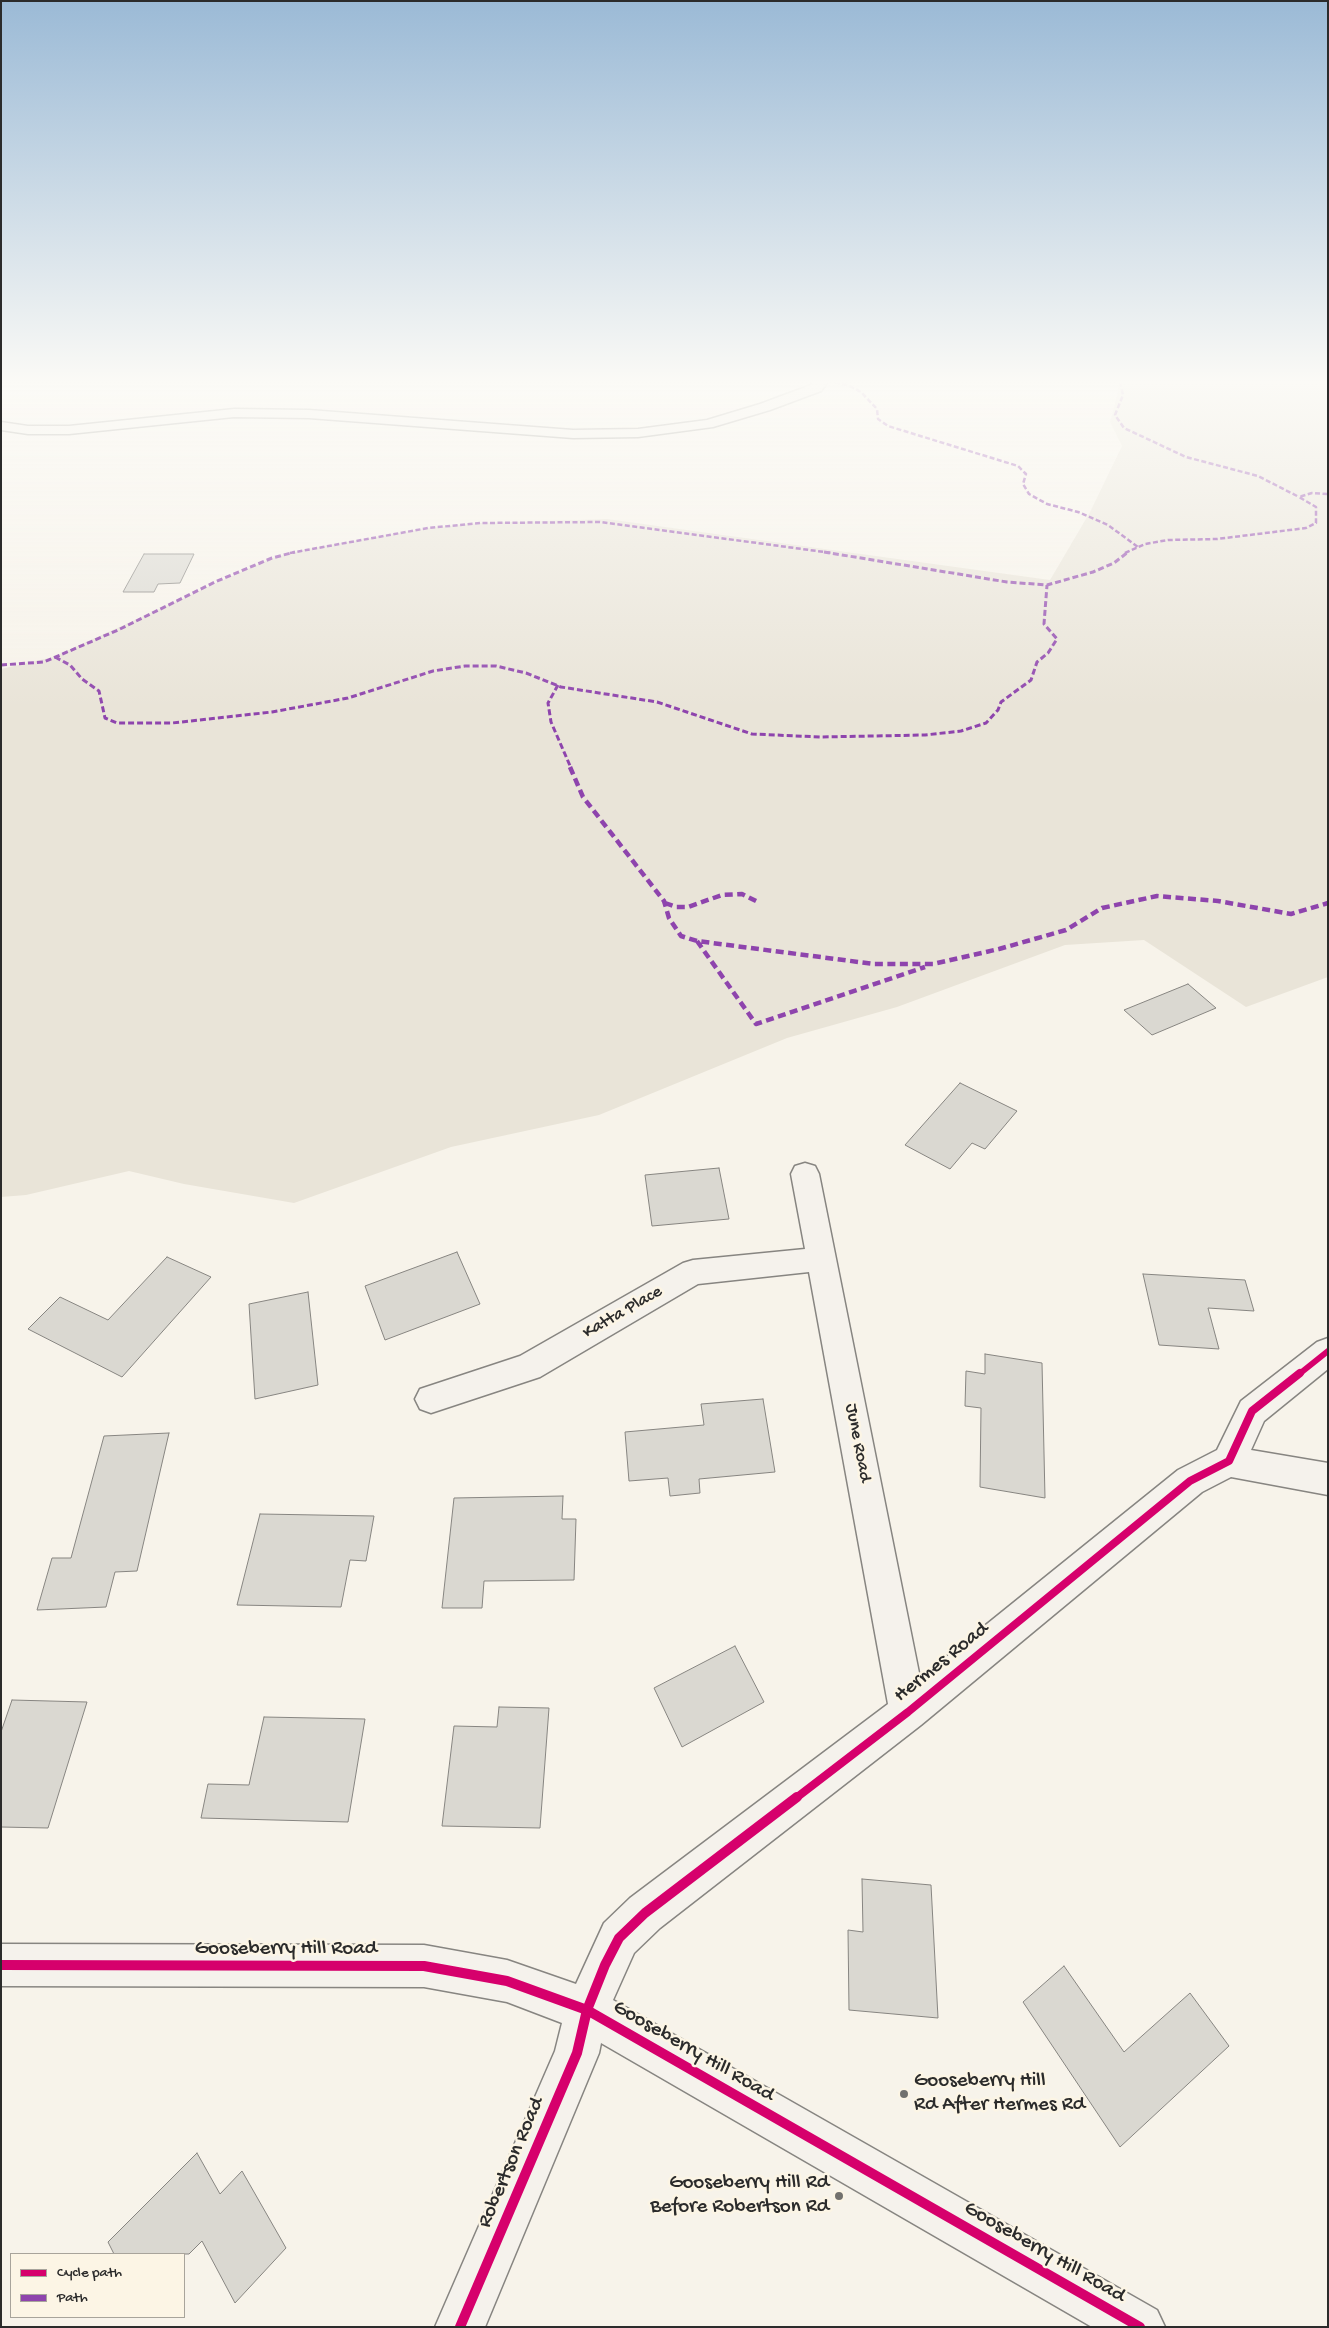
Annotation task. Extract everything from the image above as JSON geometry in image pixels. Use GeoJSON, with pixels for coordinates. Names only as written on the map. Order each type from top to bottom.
{"type":"FeatureCollection","features":[{"type":"Feature","properties":{"kind":"street","name":"June Road"},"geometry":{"type":"LineString","coordinates":[[805,1174],[908,1712]]}},
{"type":"Feature","properties":{"kind":"street","name":"Katta Place"},"geometry":{"type":"LineString","coordinates":[[432,1398],[529,1367],[693,1272],[822,1259]]}},
{"type":"Feature","properties":{"kind":"street"},"geometry":{"type":"LineString","coordinates":[[1328,1351],[1252,1411],[1229,1461],[1328,1479]]}},
{"type":"Feature","properties":{"kind":"street","name":"Hermes Road"},"geometry":{"type":"LineString","coordinates":[[587,2010],[605,1965],[619,1938],[644,1913],[908,1712],[1190,1481],[1229,1461]]}},
{"type":"Feature","properties":{"kind":"street","name":"Gooseberry Hill Road"},"geometry":{"type":"LineString","coordinates":[[1,1966],[424,1966],[507,1980],[587,2010],[1140,2327]]}},
{"type":"Feature","properties":{"kind":"street","name":"Robertson Road"},"geometry":{"type":"LineString","coordinates":[[460,2327],[577,2053],[587,2010]]}},
{"type":"Feature","properties":{"kind":"shaded area"},"geometry":{"type":"Polygon","coordinates":[[[1100,491],[1328,491],[1328,977],[1246,1007],[1144,940],[1065,945],[897,1007],[787,1038],[599,1115],[451,1147],[294,1203],[184,1184],[129,1171],[26,1195],[1,1197],[1,669],[53,657],[272,558],[307,549],[428,528],[481,523],[607,519],[1050,580],[1100,491]]]}},
{"type":"Feature","properties":{"kind":"building"},"geometry":{"type":"Polygon","coordinates":[[[144,554],[194,554],[180,583],[158,584],[154,592],[123,592],[144,554]]]}},
{"type":"Feature","properties":{"kind":"building"},"geometry":{"type":"Polygon","coordinates":[[[1188,984],[1216,1008],[1152,1035],[1124,1010],[1188,984]]]}},
{"type":"Feature","properties":{"kind":"building"},"geometry":{"type":"Polygon","coordinates":[[[960,1083],[1017,1111],[985,1149],[972,1143],[950,1169],[905,1145],[960,1083]]]}},
{"type":"Feature","properties":{"kind":"building"},"geometry":{"type":"Polygon","coordinates":[[[719,1168],[729,1219],[652,1226],[645,1175],[719,1168]]]}},
{"type":"Feature","properties":{"kind":"building"},"geometry":{"type":"Polygon","coordinates":[[[457,1252],[480,1304],[385,1340],[365,1286],[457,1252]]]}},
{"type":"Feature","properties":{"kind":"building"},"geometry":{"type":"Polygon","coordinates":[[[167,1257],[211,1277],[122,1377],[28,1329],[60,1297],[108,1320],[167,1257]]]}},
{"type":"Feature","properties":{"kind":"building"},"geometry":{"type":"Polygon","coordinates":[[[1143,1274],[1245,1280],[1254,1311],[1208,1308],[1219,1349],[1159,1345],[1143,1274]]]}},
{"type":"Feature","properties":{"kind":"building"},"geometry":{"type":"Polygon","coordinates":[[[308,1292],[318,1385],[255,1399],[249,1304],[308,1292]]]}},
{"type":"Feature","properties":{"kind":"building"},"geometry":{"type":"Polygon","coordinates":[[[985,1354],[1042,1363],[1045,1498],[980,1487],[981,1408],[965,1406],[966,1371],[985,1374],[985,1354]]]}},
{"type":"Feature","properties":{"kind":"building"},"geometry":{"type":"Polygon","coordinates":[[[763,1399],[775,1472],[699,1479],[700,1493],[670,1496],[668,1478],[629,1481],[625,1432],[704,1425],[701,1404],[763,1399]]]}},
{"type":"Feature","properties":{"kind":"building"},"geometry":{"type":"Polygon","coordinates":[[[169,1433],[137,1571],[115,1572],[106,1607],[37,1610],[52,1558],[71,1558],[104,1436],[169,1433]]]}},
{"type":"Feature","properties":{"kind":"building"},"geometry":{"type":"Polygon","coordinates":[[[563,1496],[562,1519],[576,1519],[574,1580],[484,1581],[482,1608],[442,1608],[454,1498],[563,1496]]]}},
{"type":"Feature","properties":{"kind":"building"},"geometry":{"type":"Polygon","coordinates":[[[260,1514],[374,1516],[366,1561],[350,1560],[341,1607],[237,1605],[260,1514]]]}},
{"type":"Feature","properties":{"kind":"building"},"geometry":{"type":"Polygon","coordinates":[[[735,1646],[764,1702],[682,1747],[654,1688],[735,1646]]]}},
{"type":"Feature","properties":{"kind":"building"},"geometry":{"type":"Polygon","coordinates":[[[12,1700],[87,1702],[48,1828],[1,1827],[1,1732],[12,1700]]]}},
{"type":"Feature","properties":{"kind":"building"},"geometry":{"type":"Polygon","coordinates":[[[499,1707],[549,1708],[540,1828],[442,1826],[454,1726],[497,1727],[499,1707]]]}},
{"type":"Feature","properties":{"kind":"building"},"geometry":{"type":"Polygon","coordinates":[[[264,1717],[365,1719],[348,1822],[201,1818],[208,1784],[249,1785],[264,1717]]]}},
{"type":"Feature","properties":{"kind":"building"},"geometry":{"type":"Polygon","coordinates":[[[862,1879],[931,1885],[938,2018],[849,2010],[848,1930],[863,1932],[862,1879]]]}},
{"type":"Feature","properties":{"kind":"building"},"geometry":{"type":"Polygon","coordinates":[[[1064,1966],[1124,2052],[1190,1993],[1229,2046],[1120,2147],[1023,2002],[1064,1966]]]}},
{"type":"Feature","properties":{"kind":"building"},"geometry":{"type":"Polygon","coordinates":[[[197,2153],[220,2194],[242,2171],[286,2248],[235,2303],[202,2241],[189,2254],[114,2253],[108,2242],[197,2153]]]}},
{"type":"Feature","properties":{"kind":"marked path"},"geometry":{"type":"LineString","coordinates":[[1027,491],[1029,494],[1047,504],[1078,512],[1108,525],[1138,547]]}},
{"type":"Feature","properties":{"kind":"marked path"},"geometry":{"type":"LineString","coordinates":[[1287,491],[1299,497]]}},
{"type":"Feature","properties":{"kind":"marked path"},"geometry":{"type":"LineString","coordinates":[[1,665],[44,662],[118,630],[215,582],[272,558],[307,549],[428,528],[481,523],[600,522],[823,552],[1007,582],[1047,585],[1093,572],[1114,563],[1122,555],[1145,544],[1168,540],[1217,539],[1306,528],[1316,523],[1316,507],[1299,497],[1312,493],[1328,494]]}},
{"type":"Feature","properties":{"kind":"marked path"},"geometry":{"type":"LineString","coordinates":[[55,657],[70,665],[82,679],[99,691],[105,718],[117,723],[172,723],[272,712],[348,698],[433,671],[465,666],[496,666],[526,673],[561,687],[657,702],[752,734],[821,737],[925,735],[961,731],[986,723],[998,710],[1001,702],[1031,680],[1037,662],[1048,653],[1057,639],[1044,624],[1047,585]]}},
{"type":"Feature","properties":{"kind":"marked path"},"geometry":{"type":"LineString","coordinates":[[558,685],[548,703],[551,722],[583,797],[664,901],[669,918],[681,936],[697,941],[874,964],[933,964],[999,949],[1066,930],[1102,908],[1157,896],[1218,901],[1291,914],[1328,903]]}},
{"type":"Feature","properties":{"kind":"marked path"},"geometry":{"type":"LineString","coordinates":[[665,903],[676,907],[688,907],[722,895],[742,894],[758,902]]}},
{"type":"Feature","properties":{"kind":"marked path"},"geometry":{"type":"LineString","coordinates":[[697,941],[756,1024],[925,967]]}},
{"type":"Feature","properties":{"kind":"cycle path"},"geometry":{"type":"LineString","coordinates":[[460,2327],[577,2053],[587,2010],[605,1965],[619,1938],[645,1913],[908,1712],[1190,1481],[1229,1461],[1252,1411],[1328,1351]]}},
{"type":"Feature","properties":{"kind":"cycle path"},"geometry":{"type":"LineString","coordinates":[[1,1965],[424,1966],[507,1981],[587,2010],[1140,2327]]}},
{"type":"Feature","properties":{"kind":"place","name":"Gooseberry Hill Rd After Hermes Rd"},"geometry":{"type":"Point","coordinates":[904,2094]}},
{"type":"Feature","properties":{"kind":"place","name":"Gooseberry Hill Rd Before Robertson Rd"},"geometry":{"type":"Point","coordinates":[839,2196]}}]}
